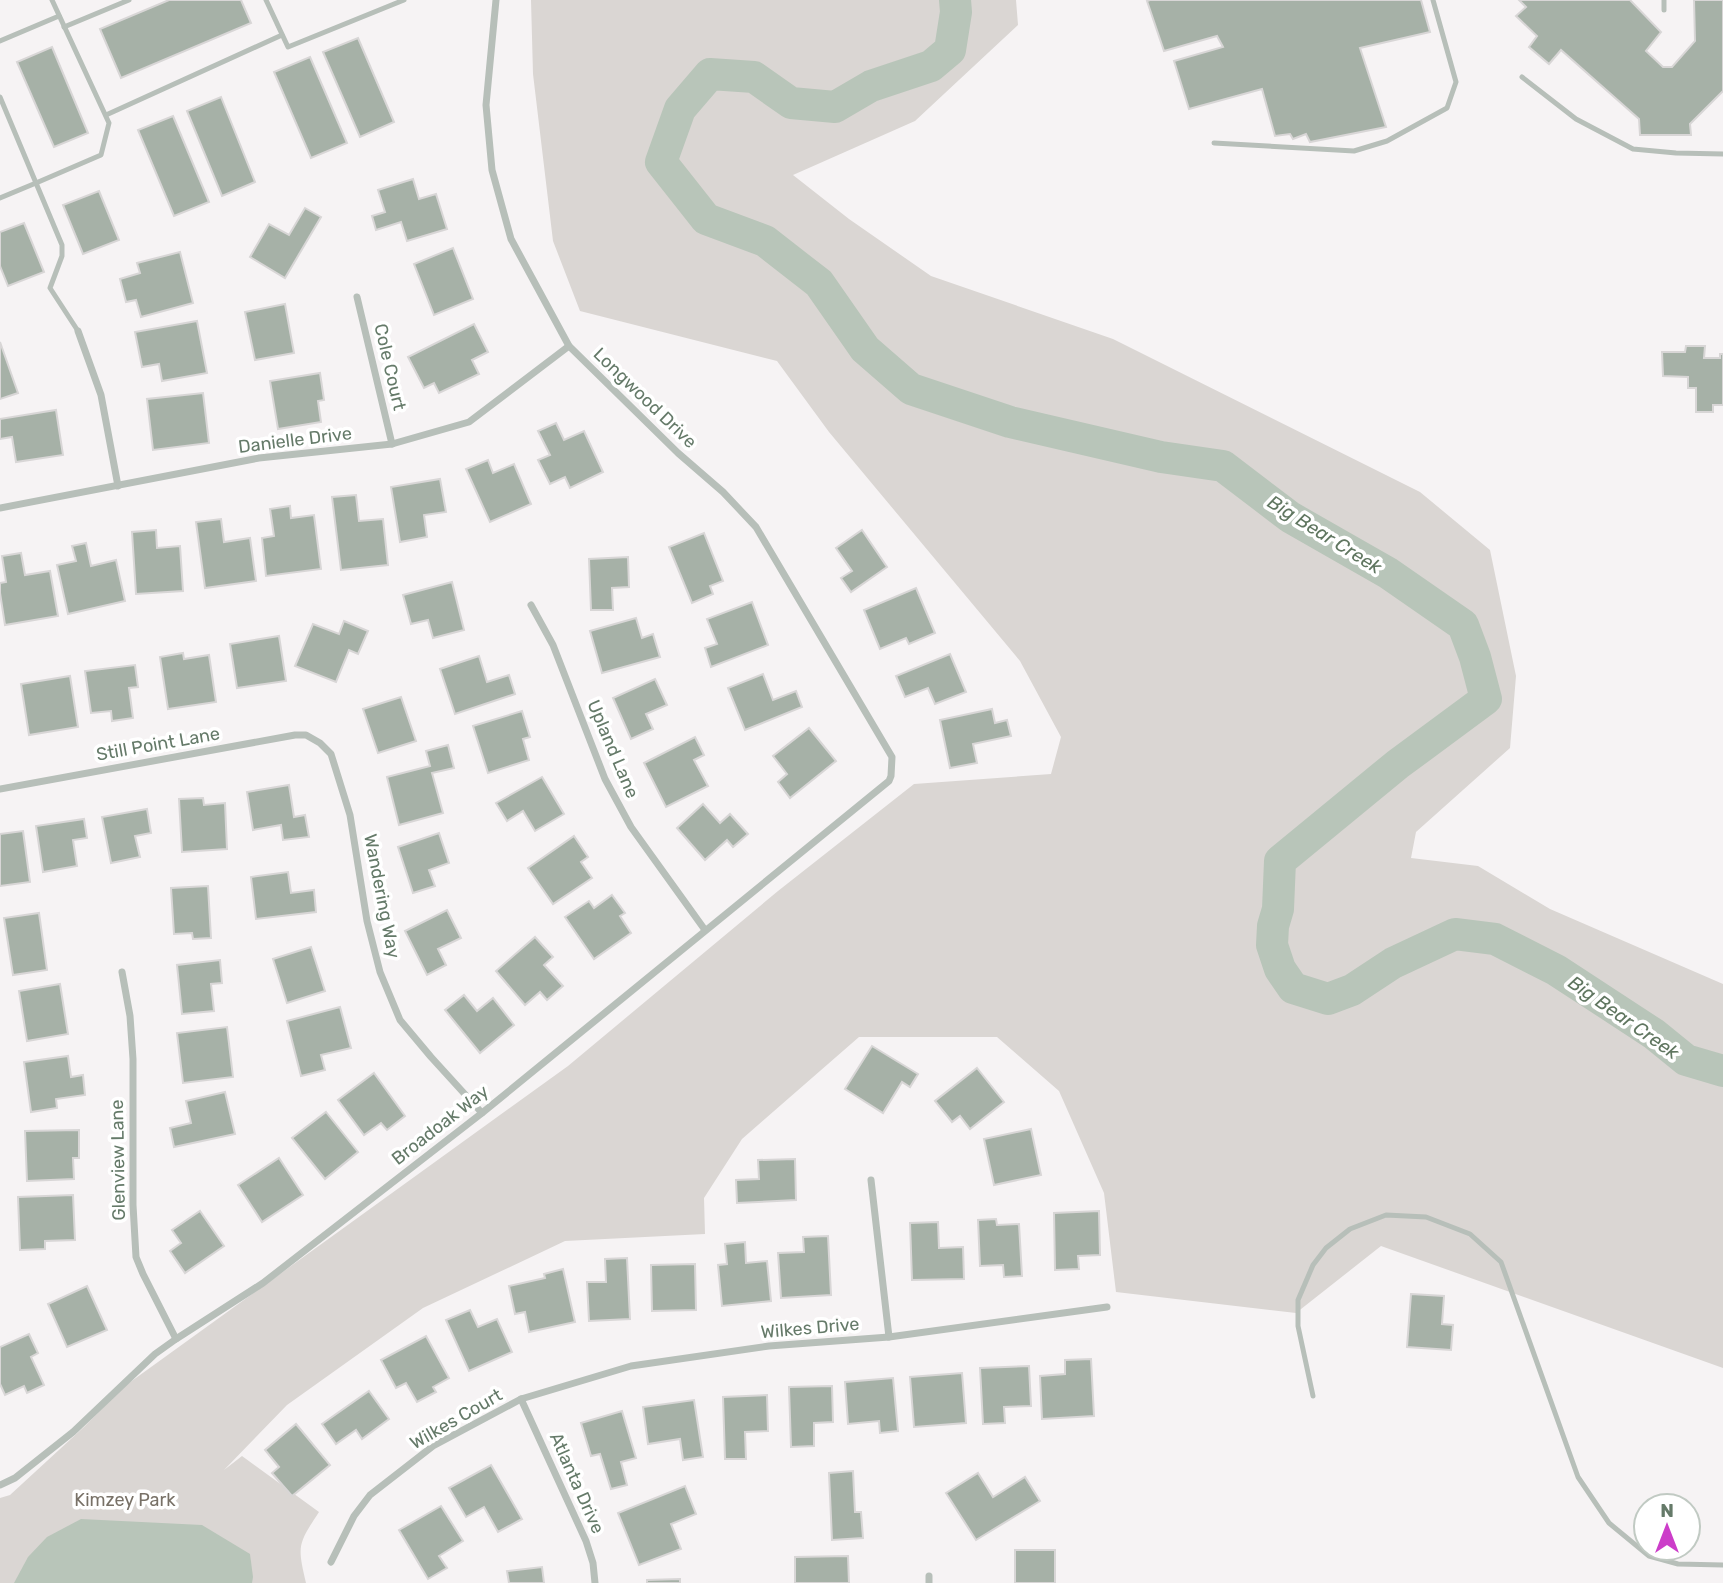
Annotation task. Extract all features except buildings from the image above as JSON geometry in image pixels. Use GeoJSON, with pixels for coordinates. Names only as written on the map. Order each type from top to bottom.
{"type":"FeatureCollection","features":[{"type":"Feature","properties":{"kind":"street","name":"Longwood Drive"},"geometry":{"type":"LineString","coordinates":[[496,0],[486,105],[492,170],[511,239],[569,346],[678,453],[723,492],[756,527],[892,757],[891,776]]}},
{"type":"Feature","properties":{"kind":"street","name":"Cole Court"},"geometry":{"type":"LineString","coordinates":[[356,297],[392,444]]}},
{"type":"Feature","properties":{"kind":"street"},"geometry":{"type":"LineString","coordinates":[[78,331],[101,395],[118,486]]}},
{"type":"Feature","properties":{"kind":"street","name":"Danielle Drive"},"geometry":{"type":"LineString","coordinates":[[0,508],[259,458],[392,444],[469,422],[569,346]]}},
{"type":"Feature","properties":{"kind":"street","name":"Upland Lane"},"geometry":{"type":"LineString","coordinates":[[531,605],[553,645],[605,779],[631,827],[705,930]]}},
{"type":"Feature","properties":{"kind":"street","name":"Still Point Lane"},"geometry":{"type":"LineString","coordinates":[[0,789],[295,735],[306,735],[320,743]]}},
{"type":"Feature","properties":{"kind":"street","name":"Wandering Way"},"geometry":{"type":"LineString","coordinates":[[320,743],[331,754],[350,815],[367,921],[380,972],[400,1020],[482,1113]]}},
{"type":"Feature","properties":{"kind":"street","name":"Broadoak Way"},"geometry":{"type":"LineString","coordinates":[[0,1485],[15,1478],[73,1432],[155,1354],[263,1283],[482,1113],[889,781],[891,776]]}},
{"type":"Feature","properties":{"kind":"street","name":"Glenview Lane"},"geometry":{"type":"LineString","coordinates":[[122,972],[130,1016],[133,1059],[133,1205],[136,1257],[176,1339]]}},
{"type":"Feature","properties":{"kind":"street"},"geometry":{"type":"LineString","coordinates":[[871,1180],[889,1337]]}},
{"type":"Feature","properties":{"kind":"street","name":"Wilkes Drive"},"geometry":{"type":"LineString","coordinates":[[521,1399],[631,1366],[769,1346],[889,1337],[1107,1307]]}},
{"type":"Feature","properties":{"kind":"street","name":"Wilkes Court"},"geometry":{"type":"LineString","coordinates":[[331,1562],[354,1516],[370,1495],[433,1446],[521,1399]]}},
{"type":"Feature","properties":{"kind":"street","name":"Atlanta Drive"},"geometry":{"type":"LineString","coordinates":[[521,1399],[586,1541],[593,1563],[595,1583]]}},
{"type":"Feature","properties":{"kind":"lane"},"geometry":{"type":"LineString","coordinates":[[0,198],[101,155],[110,123],[52,0]]}},
{"type":"Feature","properties":{"kind":"lane"},"geometry":{"type":"LineString","coordinates":[[64,27],[129,0]]}},
{"type":"Feature","properties":{"kind":"lane"},"geometry":{"type":"LineString","coordinates":[[266,0],[288,47],[404,0]]}},
{"type":"Feature","properties":{"kind":"lane"},"geometry":{"type":"LineString","coordinates":[[1214,143],[1354,151],[1387,141],[1447,108],[1456,82],[1433,0]]}},
{"type":"Feature","properties":{"kind":"lane"},"geometry":{"type":"LineString","coordinates":[[1664,0],[1664,10]]}},
{"type":"Feature","properties":{"kind":"lane"},"geometry":{"type":"LineString","coordinates":[[0,41],[59,16]]}},
{"type":"Feature","properties":{"kind":"lane"},"geometry":{"type":"LineString","coordinates":[[106,115],[282,35]]}},
{"type":"Feature","properties":{"kind":"lane"},"geometry":{"type":"LineString","coordinates":[[1522,77],[1576,119],[1633,149],[1723,154]]}},
{"type":"Feature","properties":{"kind":"lane"},"geometry":{"type":"LineString","coordinates":[[0,97],[62,245],[62,256],[50,288],[78,331]]}},
{"type":"Feature","properties":{"kind":"lane"},"geometry":{"type":"LineString","coordinates":[[1313,1396],[1298,1326],[1298,1300],[1313,1265],[1326,1248],[1350,1229],[1385,1215],[1426,1217],[1470,1234],[1501,1262],[1578,1477],[1609,1524],[1649,1556],[1678,1564],[1723,1565]]}},
{"type":"Feature","properties":{"kind":"green space","name":"Kimzey Park"},"geometry":{"type":"Polygon","coordinates":[[[531,0],[1016,0],[1018,25],[915,121],[793,175],[849,219],[931,276],[1113,339],[1420,492],[1490,550],[1516,676],[1510,748],[1416,832],[1411,858],[1478,866],[1550,909],[1723,984],[1723,1368],[1381,1246],[1296,1313],[1116,1292],[1104,1193],[1059,1091],[997,1037],[859,1037],[742,1139],[704,1198],[705,1234],[565,1241],[423,1308],[287,1405],[224,1470],[242,1456],[319,1512],[301,1545],[306,1583],[0,1583],[0,1498],[10,1495],[122,1388],[568,1066],[778,891],[914,784],[1051,774],[1061,737],[1020,661],[829,432],[777,361],[580,311],[553,241],[533,74],[531,0]]]}},
{"type":"Feature","properties":{"kind":"shaded area"},"geometry":{"type":"Polygon","coordinates":[[[81,1519],[202,1525],[250,1554],[252,1583],[14,1583],[28,1557],[47,1537],[81,1519]]]}},
{"type":"Feature","properties":{"kind":"waterway","name":"Big Bear Creek"},"geometry":{"type":"LineString","coordinates":[[955,0],[956,12],[950,50],[931,66],[871,86],[835,107],[791,103],[754,77],[710,74],[680,109],[661,162],[706,219],[765,241],[819,283],[865,349],[911,389],[1010,422],[1161,457],[1223,466],[1290,517],[1388,573],[1463,625],[1486,699],[1398,764],[1280,861],[1278,909],[1273,926],[1272,945],[1280,969],[1293,988],[1328,999],[1352,990],[1393,963],[1455,934],[1495,939],[1556,970],[1654,1034],[1686,1060],[1723,1071]]}}]}
